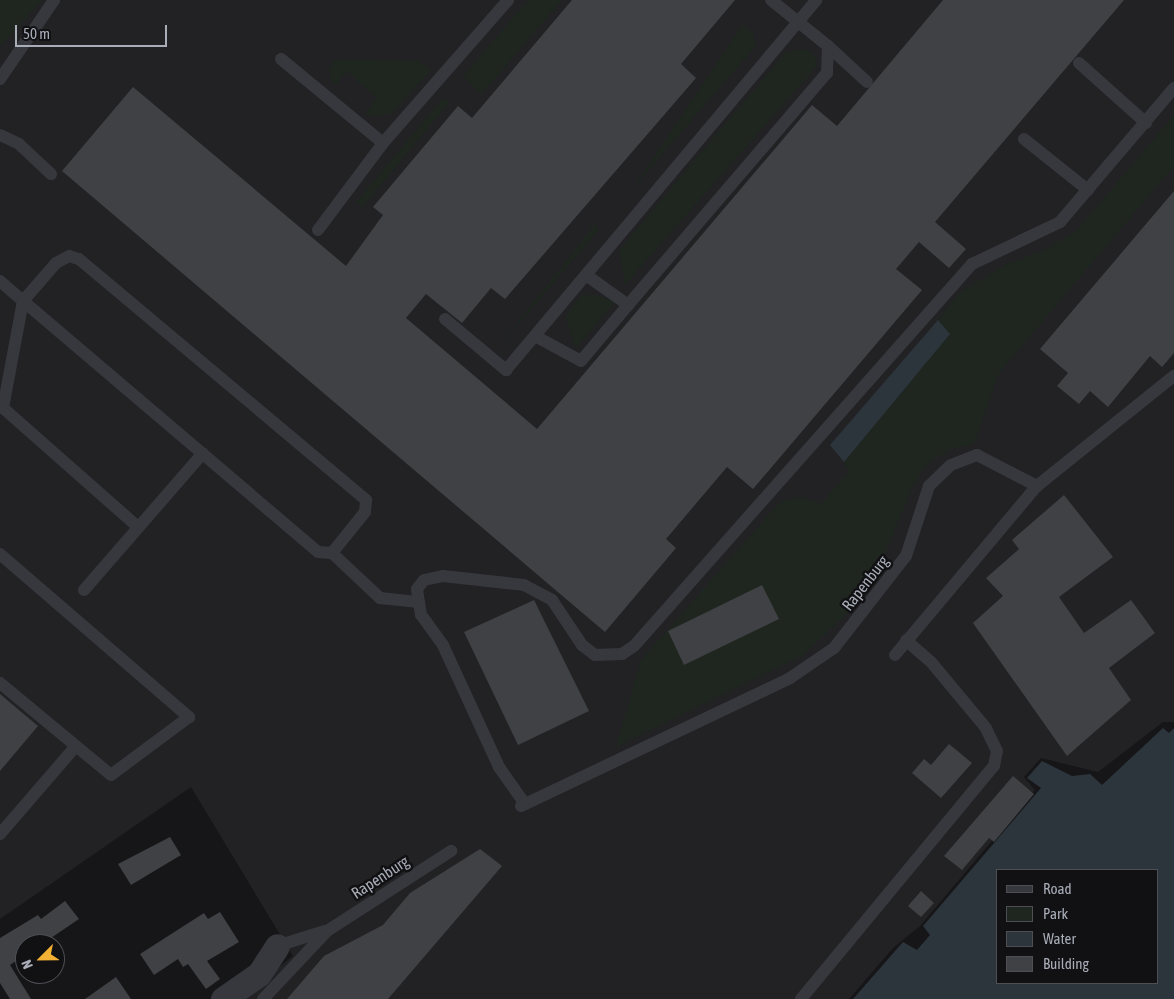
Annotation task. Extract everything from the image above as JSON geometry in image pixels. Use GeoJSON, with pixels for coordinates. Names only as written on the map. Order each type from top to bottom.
{"type":"FeatureCollection","features":[{"type":"Feature","properties":{"kind":"street"},"geometry":{"type":"LineString","coordinates":[[224,999],[259,974],[277,946]]}},
{"type":"Feature","properties":{"kind":"lane"},"geometry":{"type":"LineString","coordinates":[[0,79],[54,0]]}},
{"type":"Feature","properties":{"kind":"lane"},"geometry":{"type":"LineString","coordinates":[[318,230],[383,143],[508,0]]}},
{"type":"Feature","properties":{"kind":"lane"},"geometry":{"type":"LineString","coordinates":[[771,0],[828,46],[867,82]]}},
{"type":"Feature","properties":{"kind":"lane"},"geometry":{"type":"LineString","coordinates":[[445,319],[506,370],[817,0]]}},
{"type":"Feature","properties":{"kind":"lane"},"geometry":{"type":"LineString","coordinates":[[535,336],[581,361],[827,73],[828,46]]}},
{"type":"Feature","properties":{"kind":"lane"},"geometry":{"type":"LineString","coordinates":[[281,59],[383,143]]}},
{"type":"Feature","properties":{"kind":"lane"},"geometry":{"type":"LineString","coordinates":[[1079,63],[1146,123]]}},
{"type":"Feature","properties":{"kind":"lane"},"geometry":{"type":"LineString","coordinates":[[0,281],[318,552],[332,552],[380,598],[417,602],[417,590],[433,576],[524,585],[552,600],[582,645],[595,655],[622,654],[634,646],[972,264],[1060,222],[1174,88]]}},
{"type":"Feature","properties":{"kind":"lane"},"geometry":{"type":"LineString","coordinates":[[0,135],[19,144],[51,174]]}},
{"type":"Feature","properties":{"kind":"lane"},"geometry":{"type":"LineString","coordinates":[[1024,138],[1088,190]]}},
{"type":"Feature","properties":{"kind":"lane"},"geometry":{"type":"LineString","coordinates":[[138,527],[3,408],[23,301],[56,263],[69,256],[80,259],[366,500],[365,512],[332,552]]}},
{"type":"Feature","properties":{"kind":"lane"},"geometry":{"type":"LineString","coordinates":[[586,275],[628,305]]}},
{"type":"Feature","properties":{"kind":"lane"},"geometry":{"type":"LineString","coordinates":[[895,655],[1037,486],[1174,376]]}},
{"type":"Feature","properties":{"kind":"lane"},"geometry":{"type":"LineString","coordinates":[[84,590],[203,453]]}},
{"type":"Feature","properties":{"kind":"lane","name":"Rapenburg"},"geometry":{"type":"LineString","coordinates":[[417,602],[442,644],[499,767],[523,805],[790,678],[834,648],[906,556],[929,486],[951,465],[977,455],[1037,486]]}},
{"type":"Feature","properties":{"kind":"lane"},"geometry":{"type":"LineString","coordinates":[[0,554],[189,717],[111,775],[0,683]]}},
{"type":"Feature","properties":{"kind":"lane"},"geometry":{"type":"LineString","coordinates":[[801,999],[994,766],[997,751],[986,728],[932,662],[906,640]]}},
{"type":"Feature","properties":{"kind":"lane"},"geometry":{"type":"LineString","coordinates":[[0,834],[76,746]]}},
{"type":"Feature","properties":{"kind":"lane","name":"Rapenburg"},"geometry":{"type":"LineString","coordinates":[[327,931],[451,850]]}},
{"type":"Feature","properties":{"kind":"lane"},"geometry":{"type":"LineString","coordinates":[[277,946],[327,931]]}},
{"type":"Feature","properties":{"kind":"lane"},"geometry":{"type":"LineString","coordinates":[[263,999],[327,931]]}},
{"type":"Feature","properties":{"kind":"shaded area"},"geometry":{"type":"Polygon","coordinates":[[[0,0],[1174,0],[1174,722],[1163,722],[1098,772],[1041,758],[1024,777],[1035,790],[920,926],[893,948],[849,999],[238,999],[293,956],[191,787],[0,919],[0,0]]]}},
{"type":"Feature","properties":{"kind":"green space"},"geometry":{"type":"Polygon","coordinates":[[[0,0],[42,0],[0,47],[0,0]]]}},
{"type":"Feature","properties":{"kind":"green space"},"geometry":{"type":"Polygon","coordinates":[[[528,0],[562,0],[481,95],[463,76],[528,0]]]}},
{"type":"Feature","properties":{"kind":"green space"},"geometry":{"type":"Polygon","coordinates":[[[743,24],[754,35],[756,46],[632,189],[743,24]]]}},
{"type":"Feature","properties":{"kind":"green space"},"geometry":{"type":"Polygon","coordinates":[[[802,49],[814,54],[817,66],[625,285],[619,250],[785,53],[802,49]]]}},
{"type":"Feature","properties":{"kind":"green space"},"geometry":{"type":"Polygon","coordinates":[[[335,59],[419,61],[431,70],[392,113],[375,117],[366,114],[376,97],[347,72],[336,84],[332,81],[329,70],[335,59]]]}},
{"type":"Feature","properties":{"kind":"green space"},"geometry":{"type":"Polygon","coordinates":[[[443,98],[450,102],[362,208],[357,201],[443,98]]]}},
{"type":"Feature","properties":{"kind":"green space"},"geometry":{"type":"Polygon","coordinates":[[[1174,115],[1174,166],[999,373],[974,444],[953,448],[927,464],[912,488],[876,575],[851,610],[803,655],[616,747],[641,660],[779,503],[800,496],[821,504],[849,471],[844,462],[950,334],[938,320],[958,294],[1004,265],[1046,249],[1076,231],[1174,115]]]}},
{"type":"Feature","properties":{"kind":"green space"},"geometry":{"type":"Polygon","coordinates":[[[596,223],[598,231],[492,355],[596,223]]]}},
{"type":"Feature","properties":{"kind":"green space"},"geometry":{"type":"Polygon","coordinates":[[[581,295],[599,295],[615,302],[576,348],[565,317],[581,295]]]}},
{"type":"Feature","properties":{"kind":"water"},"geometry":{"type":"Polygon","coordinates":[[[938,320],[950,334],[844,462],[830,445],[938,320]]]}},
{"type":"Feature","properties":{"kind":"water"},"geometry":{"type":"Polygon","coordinates":[[[1163,728],[1169,733],[1174,728],[1174,999],[853,999],[903,942],[917,950],[930,935],[923,926],[1041,788],[1027,778],[1042,761],[1072,776],[1090,774],[1102,785],[1163,728]]]}},
{"type":"Feature","properties":{"kind":"building"},"geometry":{"type":"Polygon","coordinates":[[[572,0],[735,0],[681,64],[696,78],[505,299],[491,288],[462,323],[426,294],[406,318],[537,429],[812,105],[837,126],[943,0],[1124,0],[935,222],[966,249],[949,268],[919,242],[896,269],[922,290],[753,489],[727,467],[666,539],[676,548],[605,632],[62,171],[133,87],[346,266],[383,215],[373,207],[458,106],[472,118],[572,0]]]}},
{"type":"Feature","properties":{"kind":"building"},"geometry":{"type":"Polygon","coordinates":[[[1174,191],[1174,353],[1162,367],[1150,356],[1108,407],[1090,391],[1079,404],[1057,386],[1068,373],[1040,349],[1174,191]]]}},
{"type":"Feature","properties":{"kind":"building"},"geometry":{"type":"Polygon","coordinates":[[[1064,495],[1113,557],[1059,597],[1084,633],[1131,600],[1155,633],[1109,668],[1131,700],[1067,756],[973,623],[1003,596],[986,578],[1019,549],[1012,540],[1064,495]]]}},
{"type":"Feature","properties":{"kind":"building"},"geometry":{"type":"Polygon","coordinates":[[[762,585],[779,619],[684,665],[668,631],[762,585]]]}},
{"type":"Feature","properties":{"kind":"building"},"geometry":{"type":"Polygon","coordinates":[[[534,600],[589,711],[518,745],[464,632],[534,600]]]}},
{"type":"Feature","properties":{"kind":"building"},"geometry":{"type":"Polygon","coordinates":[[[0,694],[38,726],[0,771],[0,694]]]}},
{"type":"Feature","properties":{"kind":"building"},"geometry":{"type":"Polygon","coordinates":[[[949,744],[972,763],[941,798],[912,773],[924,759],[931,765],[949,744]]]}},
{"type":"Feature","properties":{"kind":"building"},"geometry":{"type":"Polygon","coordinates":[[[1013,776],[1034,794],[994,842],[989,838],[962,870],[944,856],[1013,776]]]}},
{"type":"Feature","properties":{"kind":"building"},"geometry":{"type":"Polygon","coordinates":[[[170,837],[181,855],[131,885],[118,864],[170,837]]]}},
{"type":"Feature","properties":{"kind":"building"},"geometry":{"type":"Polygon","coordinates":[[[480,849],[502,866],[388,999],[287,999],[324,956],[383,925],[410,893],[480,849]]]}},
{"type":"Feature","properties":{"kind":"building"},"geometry":{"type":"Polygon","coordinates":[[[921,891],[934,903],[921,917],[908,906],[921,891]]]}},
{"type":"Feature","properties":{"kind":"building"},"geometry":{"type":"Polygon","coordinates":[[[65,901],[79,919],[57,934],[15,934],[15,962],[10,965],[15,973],[15,984],[22,984],[31,999],[10,999],[0,983],[0,938],[38,915],[41,919],[65,901]]]}},
{"type":"Feature","properties":{"kind":"building"},"geometry":{"type":"Polygon","coordinates":[[[220,912],[239,942],[207,961],[220,979],[206,989],[188,964],[183,967],[178,959],[154,975],[140,954],[204,913],[208,919],[220,912]]]}},
{"type":"Feature","properties":{"kind":"building"},"geometry":{"type":"Polygon","coordinates":[[[116,977],[131,999],[85,999],[116,977]]]}}]}
